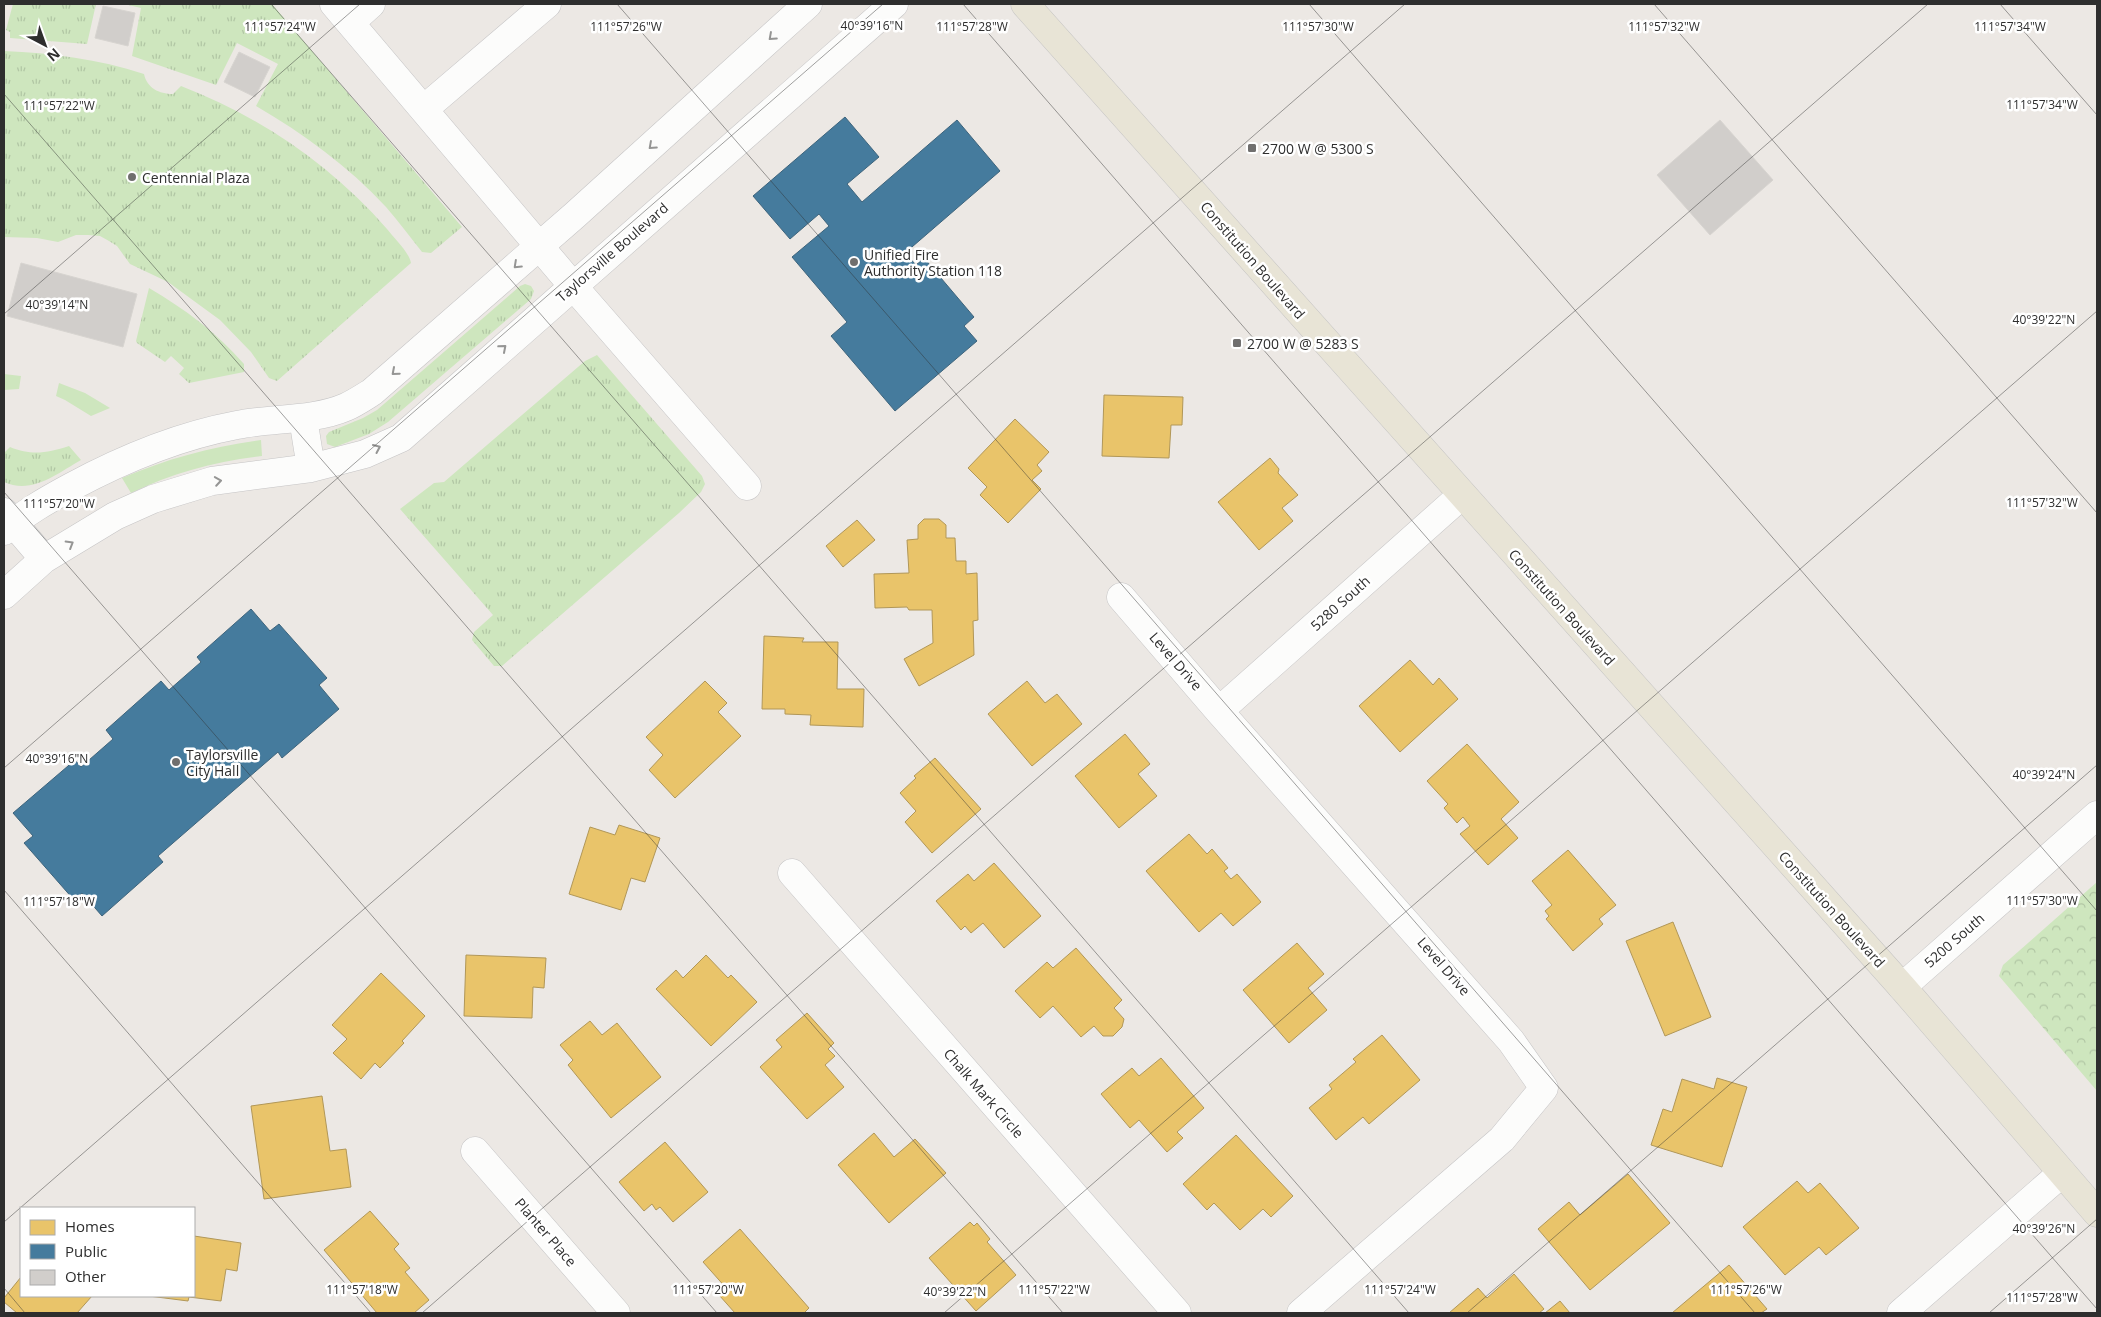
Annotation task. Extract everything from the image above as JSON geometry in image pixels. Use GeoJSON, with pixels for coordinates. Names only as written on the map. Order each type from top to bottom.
{"type":"FeatureCollection","features":[{"type":"Feature","properties":{"kind":"main road","name":"Constitution Boulevard"},"geometry":{"type":"LineString","coordinates":[[1025,4],[1902,987],[2097,1213]]}},
{"type":"Feature","properties":{"kind":"street"},"geometry":{"type":"LineString","coordinates":[[371,4],[343,13],[573,286],[747,486]]}},
{"type":"Feature","properties":{"kind":"street"},"geometry":{"type":"LineString","coordinates":[[424,109],[547,4]]}},
{"type":"Feature","properties":{"kind":"street"},"geometry":{"type":"LineString","coordinates":[[44,559],[7,522],[106,468],[150,449],[199,433],[239,424],[303,418],[346,408],[372,392],[583,208],[808,4]]}},
{"type":"Feature","properties":{"kind":"street","name":"Taylorsville Boulevard"},"geometry":{"type":"LineString","coordinates":[[4,595],[44,559],[116,516],[153,499],[212,481],[311,468],[365,454],[401,438],[894,4]]}},
{"type":"Feature","properties":{"kind":"street"},"geometry":{"type":"LineString","coordinates":[[303,418],[311,468]]}},
{"type":"Feature","properties":{"kind":"street","name":"5280 South"},"geometry":{"type":"LineString","coordinates":[[1219,711],[1462,494]]}},
{"type":"Feature","properties":{"kind":"street","name":"Level Drive"},"geometry":{"type":"LineString","coordinates":[[1121,597],[1510,1042],[1544,1088],[1502,1139],[1301,1313]]}},
{"type":"Feature","properties":{"kind":"street","name":"5200 South"},"geometry":{"type":"LineString","coordinates":[[1902,987],[2097,815]]}},
{"type":"Feature","properties":{"kind":"street","name":"Chalk Mark Circle"},"geometry":{"type":"LineString","coordinates":[[792,873],[1177,1313]]}},
{"type":"Feature","properties":{"kind":"street","name":"Planter Place"},"geometry":{"type":"LineString","coordinates":[[475,1151],[616,1313]]}},
{"type":"Feature","properties":{"kind":"street"},"geometry":{"type":"LineString","coordinates":[[1901,1313],[2062,1173]]}},
{"type":"Feature","properties":{"kind":"green space"},"geometry":{"type":"Polygon","coordinates":[[[13,4],[96,4],[87,44],[10,38],[10,32],[6,30],[13,4]]]}},
{"type":"Feature","properties":{"kind":"green space"},"geometry":{"type":"Polygon","coordinates":[[[124,4],[272,4],[462,227],[431,253],[422,252],[386,207],[341,164],[308,139],[256,106],[278,64],[237,43],[216,85],[132,56],[141,8],[124,4]]]}},
{"type":"Feature","properties":{"kind":"green space"},"geometry":{"type":"Polygon","coordinates":[[[4,51],[40,53],[109,64],[144,74],[148,83],[154,89],[163,93],[173,94],[181,86],[239,112],[293,145],[342,184],[387,229],[404,250],[411,263],[277,381],[269,378],[251,352],[220,320],[168,282],[130,264],[117,246],[100,236],[76,235],[58,242],[37,238],[4,237],[4,51]]]}},
{"type":"Feature","properties":{"kind":"green space"},"geometry":{"type":"Polygon","coordinates":[[[525,284],[531,286],[534,291],[531,299],[388,422],[369,434],[335,447],[327,444],[326,436],[329,432],[377,410],[520,286],[525,284]]]}},
{"type":"Feature","properties":{"kind":"green space"},"geometry":{"type":"Polygon","coordinates":[[[149,288],[188,313],[212,332],[244,364],[244,372],[189,383],[179,374],[184,368],[171,356],[165,362],[137,343],[149,288]]]}},
{"type":"Feature","properties":{"kind":"green space"},"geometry":{"type":"Polygon","coordinates":[[[597,355],[702,476],[705,484],[701,492],[679,513],[502,666],[494,666],[472,640],[474,632],[493,615],[400,509],[434,483],[444,482],[585,361],[597,355]]]}},
{"type":"Feature","properties":{"kind":"green space"},"geometry":{"type":"Polygon","coordinates":[[[4,374],[21,376],[19,389],[4,390],[4,374]]]}},
{"type":"Feature","properties":{"kind":"green space"},"geometry":{"type":"Polygon","coordinates":[[[59,383],[85,393],[110,408],[91,416],[56,396],[59,383]]]}},
{"type":"Feature","properties":{"kind":"green space"},"geometry":{"type":"Polygon","coordinates":[[[261,440],[262,456],[228,461],[195,469],[162,479],[131,493],[122,478],[190,454],[261,440]]]}},
{"type":"Feature","properties":{"kind":"green space"},"geometry":{"type":"Polygon","coordinates":[[[69,446],[81,460],[54,476],[25,486],[4,482],[4,453],[10,447],[25,452],[40,452],[69,446]]]}},
{"type":"Feature","properties":{"kind":"green space"},"geometry":{"type":"Polygon","coordinates":[[[2097,882],[2097,1091],[1999,976],[2003,965],[2097,882]]]}},
{"type":"Feature","properties":{"kind":"building: Homes"},"geometry":{"type":"Polygon","coordinates":[[[1104,395],[1183,397],[1182,425],[1171,425],[1169,458],[1102,456],[1104,395]]]}},
{"type":"Feature","properties":{"kind":"building: Homes"},"geometry":{"type":"Polygon","coordinates":[[[1015,419],[1049,452],[1037,465],[1042,471],[1032,480],[1041,489],[1008,523],[980,495],[987,487],[968,468],[1015,419]]]}},
{"type":"Feature","properties":{"kind":"building: Homes"},"geometry":{"type":"Polygon","coordinates":[[[1270,458],[1279,469],[1278,473],[1298,495],[1282,508],[1293,521],[1259,550],[1218,502],[1270,458]]]}},
{"type":"Feature","properties":{"kind":"building: Homes"},"geometry":{"type":"Polygon","coordinates":[[[924,519],[939,519],[946,525],[946,538],[955,538],[956,561],[966,561],[966,574],[977,573],[978,620],[973,621],[974,655],[919,686],[904,659],[933,643],[932,610],[909,610],[907,607],[875,608],[874,574],[909,573],[907,540],[918,539],[918,525],[924,519]]]}},
{"type":"Feature","properties":{"kind":"building: Homes"},"geometry":{"type":"Polygon","coordinates":[[[857,520],[875,540],[843,567],[826,546],[857,520]]]}},
{"type":"Feature","properties":{"kind":"building: Homes"},"geometry":{"type":"Polygon","coordinates":[[[764,636],[804,638],[802,642],[838,642],[837,689],[864,689],[863,727],[810,725],[811,715],[785,714],[785,709],[762,709],[764,636]]]}},
{"type":"Feature","properties":{"kind":"building: Homes"},"geometry":{"type":"Polygon","coordinates":[[[1410,660],[1433,685],[1439,678],[1458,699],[1400,752],[1359,706],[1410,660]]]}},
{"type":"Feature","properties":{"kind":"building: Homes"},"geometry":{"type":"Polygon","coordinates":[[[705,681],[727,703],[718,712],[741,736],[675,798],[649,770],[663,755],[646,737],[705,681]]]}},
{"type":"Feature","properties":{"kind":"building: Homes"},"geometry":{"type":"Polygon","coordinates":[[[1027,681],[1045,703],[1057,694],[1082,724],[1032,766],[988,714],[1027,681]]]}},
{"type":"Feature","properties":{"kind":"building: Homes"},"geometry":{"type":"Polygon","coordinates":[[[1125,734],[1150,764],[1138,774],[1157,796],[1119,828],[1075,776],[1125,734]]]}},
{"type":"Feature","properties":{"kind":"building: Homes"},"geometry":{"type":"Polygon","coordinates":[[[1467,744],[1519,802],[1501,819],[1518,838],[1488,865],[1460,834],[1470,826],[1463,817],[1457,823],[1444,808],[1448,804],[1427,781],[1467,744]]]}},
{"type":"Feature","properties":{"kind":"building: Homes"},"geometry":{"type":"Polygon","coordinates":[[[935,758],[981,809],[932,853],[905,822],[916,811],[900,793],[916,778],[914,776],[935,758]]]}},
{"type":"Feature","properties":{"kind":"building: Homes"},"geometry":{"type":"Polygon","coordinates":[[[619,825],[660,838],[645,882],[631,878],[621,910],[569,894],[590,827],[615,835],[619,825]]]}},
{"type":"Feature","properties":{"kind":"building: Homes"},"geometry":{"type":"Polygon","coordinates":[[[1189,834],[1207,854],[1212,849],[1228,868],[1224,871],[1231,879],[1237,874],[1261,902],[1233,926],[1221,913],[1199,932],[1146,871],[1189,834]]]}},
{"type":"Feature","properties":{"kind":"building: Homes"},"geometry":{"type":"Polygon","coordinates":[[[1568,850],[1616,905],[1599,919],[1603,924],[1573,951],[1546,919],[1549,916],[1545,911],[1552,905],[1532,881],[1568,850]]]}},
{"type":"Feature","properties":{"kind":"building: Homes"},"geometry":{"type":"Polygon","coordinates":[[[994,863],[1041,916],[1004,948],[983,923],[971,933],[965,926],[961,930],[936,901],[968,874],[974,881],[994,863]]]}},
{"type":"Feature","properties":{"kind":"building: Homes"},"geometry":{"type":"Polygon","coordinates":[[[1673,922],[1711,1017],[1665,1036],[1626,941],[1673,922]]]}},
{"type":"Feature","properties":{"kind":"building: Homes"},"geometry":{"type":"Polygon","coordinates":[[[1297,943],[1324,974],[1308,988],[1327,1010],[1289,1043],[1243,990],[1297,943]]]}},
{"type":"Feature","properties":{"kind":"building: Homes"},"geometry":{"type":"Polygon","coordinates":[[[1076,948],[1122,1000],[1114,1008],[1124,1019],[1122,1027],[1113,1036],[1103,1036],[1094,1026],[1081,1037],[1053,1006],[1040,1018],[1015,991],[1047,962],[1053,968],[1076,948]]]}},
{"type":"Feature","properties":{"kind":"building: Homes"},"geometry":{"type":"Polygon","coordinates":[[[466,955],[546,958],[544,988],[533,987],[532,1018],[464,1016],[466,955]]]}},
{"type":"Feature","properties":{"kind":"building: Homes"},"geometry":{"type":"Polygon","coordinates":[[[706,955],[728,978],[731,975],[757,1002],[711,1046],[656,989],[676,970],[683,978],[706,955]]]}},
{"type":"Feature","properties":{"kind":"building: Homes"},"geometry":{"type":"Polygon","coordinates":[[[381,973],[425,1016],[402,1041],[404,1043],[380,1068],[375,1063],[361,1079],[333,1053],[347,1039],[332,1025],[381,973]]]}},
{"type":"Feature","properties":{"kind":"building: Homes"},"geometry":{"type":"Polygon","coordinates":[[[807,1013],[834,1043],[828,1049],[835,1056],[825,1065],[844,1087],[807,1119],[760,1067],[782,1047],[776,1040],[807,1013]]]}},
{"type":"Feature","properties":{"kind":"building: Homes"},"geometry":{"type":"Polygon","coordinates":[[[590,1021],[602,1035],[617,1023],[661,1077],[611,1118],[568,1065],[573,1060],[560,1045],[590,1021]]]}},
{"type":"Feature","properties":{"kind":"building: Homes"},"geometry":{"type":"Polygon","coordinates":[[[1382,1035],[1420,1080],[1369,1124],[1363,1117],[1336,1140],[1309,1108],[1332,1089],[1329,1085],[1356,1062],[1353,1059],[1382,1035]]]}},
{"type":"Feature","properties":{"kind":"building: Homes"},"geometry":{"type":"Polygon","coordinates":[[[1161,1058],[1204,1108],[1177,1132],[1183,1138],[1167,1152],[1139,1120],[1130,1128],[1101,1094],[1132,1068],[1139,1076],[1161,1058]]]}},
{"type":"Feature","properties":{"kind":"building: Homes"},"geometry":{"type":"Polygon","coordinates":[[[1717,1078],[1747,1087],[1722,1167],[1651,1145],[1663,1109],[1672,1112],[1682,1079],[1714,1089],[1717,1078]]]}},
{"type":"Feature","properties":{"kind":"building: Homes"},"geometry":{"type":"Polygon","coordinates":[[[322,1096],[330,1151],[346,1149],[351,1187],[264,1199],[251,1106],[322,1096]]]}},
{"type":"Feature","properties":{"kind":"building: Homes"},"geometry":{"type":"Polygon","coordinates":[[[874,1133],[894,1157],[915,1139],[946,1173],[889,1223],[838,1165],[874,1133]]]}},
{"type":"Feature","properties":{"kind":"building: Homes"},"geometry":{"type":"Polygon","coordinates":[[[1236,1135],[1293,1196],[1271,1217],[1263,1209],[1240,1230],[1214,1203],[1207,1210],[1183,1184],[1236,1135]]]}},
{"type":"Feature","properties":{"kind":"building: Homes"},"geometry":{"type":"Polygon","coordinates":[[[665,1142],[708,1192],[673,1222],[660,1207],[656,1210],[652,1204],[644,1211],[619,1182],[665,1142]]]}},
{"type":"Feature","properties":{"kind":"building: Homes"},"geometry":{"type":"Polygon","coordinates":[[[1628,1174],[1670,1223],[1590,1290],[1538,1229],[1569,1202],[1580,1215],[1628,1174]]]}},
{"type":"Feature","properties":{"kind":"building: Homes"},"geometry":{"type":"Polygon","coordinates":[[[1797,1181],[1808,1193],[1820,1183],[1859,1228],[1826,1255],[1819,1247],[1785,1275],[1743,1227],[1797,1181]]]}},
{"type":"Feature","properties":{"kind":"building: Homes"},"geometry":{"type":"Polygon","coordinates":[[[370,1211],[399,1244],[394,1249],[410,1268],[405,1272],[429,1300],[414,1313],[377,1313],[324,1250],[370,1211]]]}},
{"type":"Feature","properties":{"kind":"building: Homes"},"geometry":{"type":"Polygon","coordinates":[[[970,1222],[974,1226],[977,1223],[990,1239],[987,1242],[1016,1275],[976,1311],[929,1258],[970,1222]]]}},
{"type":"Feature","properties":{"kind":"building: Homes"},"geometry":{"type":"Polygon","coordinates":[[[740,1229],[809,1308],[804,1313],[735,1313],[719,1295],[727,1289],[703,1262],[740,1229]]]}},
{"type":"Feature","properties":{"kind":"building: Homes"},"geometry":{"type":"Polygon","coordinates":[[[195,1236],[241,1243],[237,1271],[226,1269],[221,1301],[189,1297],[195,1297],[195,1236]]]}},
{"type":"Feature","properties":{"kind":"building: Homes"},"geometry":{"type":"Polygon","coordinates":[[[1729,1265],[1767,1309],[1761,1313],[1672,1313],[1729,1265]]]}},
{"type":"Feature","properties":{"kind":"building: Homes"},"geometry":{"type":"Polygon","coordinates":[[[1514,1274],[1544,1309],[1539,1313],[1449,1313],[1478,1288],[1487,1298],[1514,1274]]]}},
{"type":"Feature","properties":{"kind":"building: Homes"},"geometry":{"type":"Polygon","coordinates":[[[20,1278],[20,1297],[91,1297],[77,1313],[17,1313],[4,1302],[4,1298],[20,1278]]]}},
{"type":"Feature","properties":{"kind":"building: Homes"},"geometry":{"type":"Polygon","coordinates":[[[157,1297],[189,1297],[188,1301],[157,1297]]]}},
{"type":"Feature","properties":{"kind":"building: Homes"},"geometry":{"type":"Polygon","coordinates":[[[1560,1301],[1570,1313],[1545,1313],[1560,1301]]]}},
{"type":"Feature","properties":{"kind":"building: Public","name":"Unified Fire Authority Station 118"},"geometry":{"type":"Polygon","coordinates":[[[845,117],[879,157],[847,184],[862,202],[957,120],[1000,171],[905,253],[916,265],[924,258],[974,317],[964,326],[977,341],[895,411],[831,336],[847,322],[792,257],[829,226],[819,214],[790,239],[753,196],[845,117]]]}},
{"type":"Feature","properties":{"kind":"building: Public","name":"Taylorsville City Hall"},"geometry":{"type":"Polygon","coordinates":[[[251,609],[270,631],[279,624],[327,678],[319,685],[339,709],[282,758],[278,752],[158,856],[163,862],[102,916],[82,893],[74,900],[24,843],[33,836],[13,813],[75,760],[81,767],[113,739],[106,730],[161,681],[169,690],[201,662],[197,657],[251,609]]]}},
{"type":"Feature","properties":{"kind":"building: Other"},"geometry":{"type":"Polygon","coordinates":[[[103,6],[135,13],[128,46],[95,38],[103,6]]]}},
{"type":"Feature","properties":{"kind":"building: Other"},"geometry":{"type":"Polygon","coordinates":[[[239,52],[270,67],[255,97],[224,82],[239,52]]]}},
{"type":"Feature","properties":{"kind":"building: Other"},"geometry":{"type":"Polygon","coordinates":[[[1720,120],[1773,180],[1710,235],[1657,175],[1720,120]]]}},
{"type":"Feature","properties":{"kind":"building: Other"},"geometry":{"type":"Polygon","coordinates":[[[21,263],[137,294],[123,347],[7,316],[21,263]]]}},
{"type":"Feature","properties":{"kind":"place","name":"2700 W @ 5300 S"},"geometry":{"type":"Point","coordinates":[1252,148]}},
{"type":"Feature","properties":{"kind":"place","name":"Centennial Plaza"},"geometry":{"type":"Point","coordinates":[132,177]}},
{"type":"Feature","properties":{"kind":"place","name":"Unified Fire Authority Station 118"},"geometry":{"type":"Point","coordinates":[854,262]}},
{"type":"Feature","properties":{"kind":"place","name":"2700 W @ 5283 S"},"geometry":{"type":"Point","coordinates":[1237,343]}},
{"type":"Feature","properties":{"kind":"place","name":"Taylorsville City Hall"},"geometry":{"type":"Point","coordinates":[176,762]}}]}
